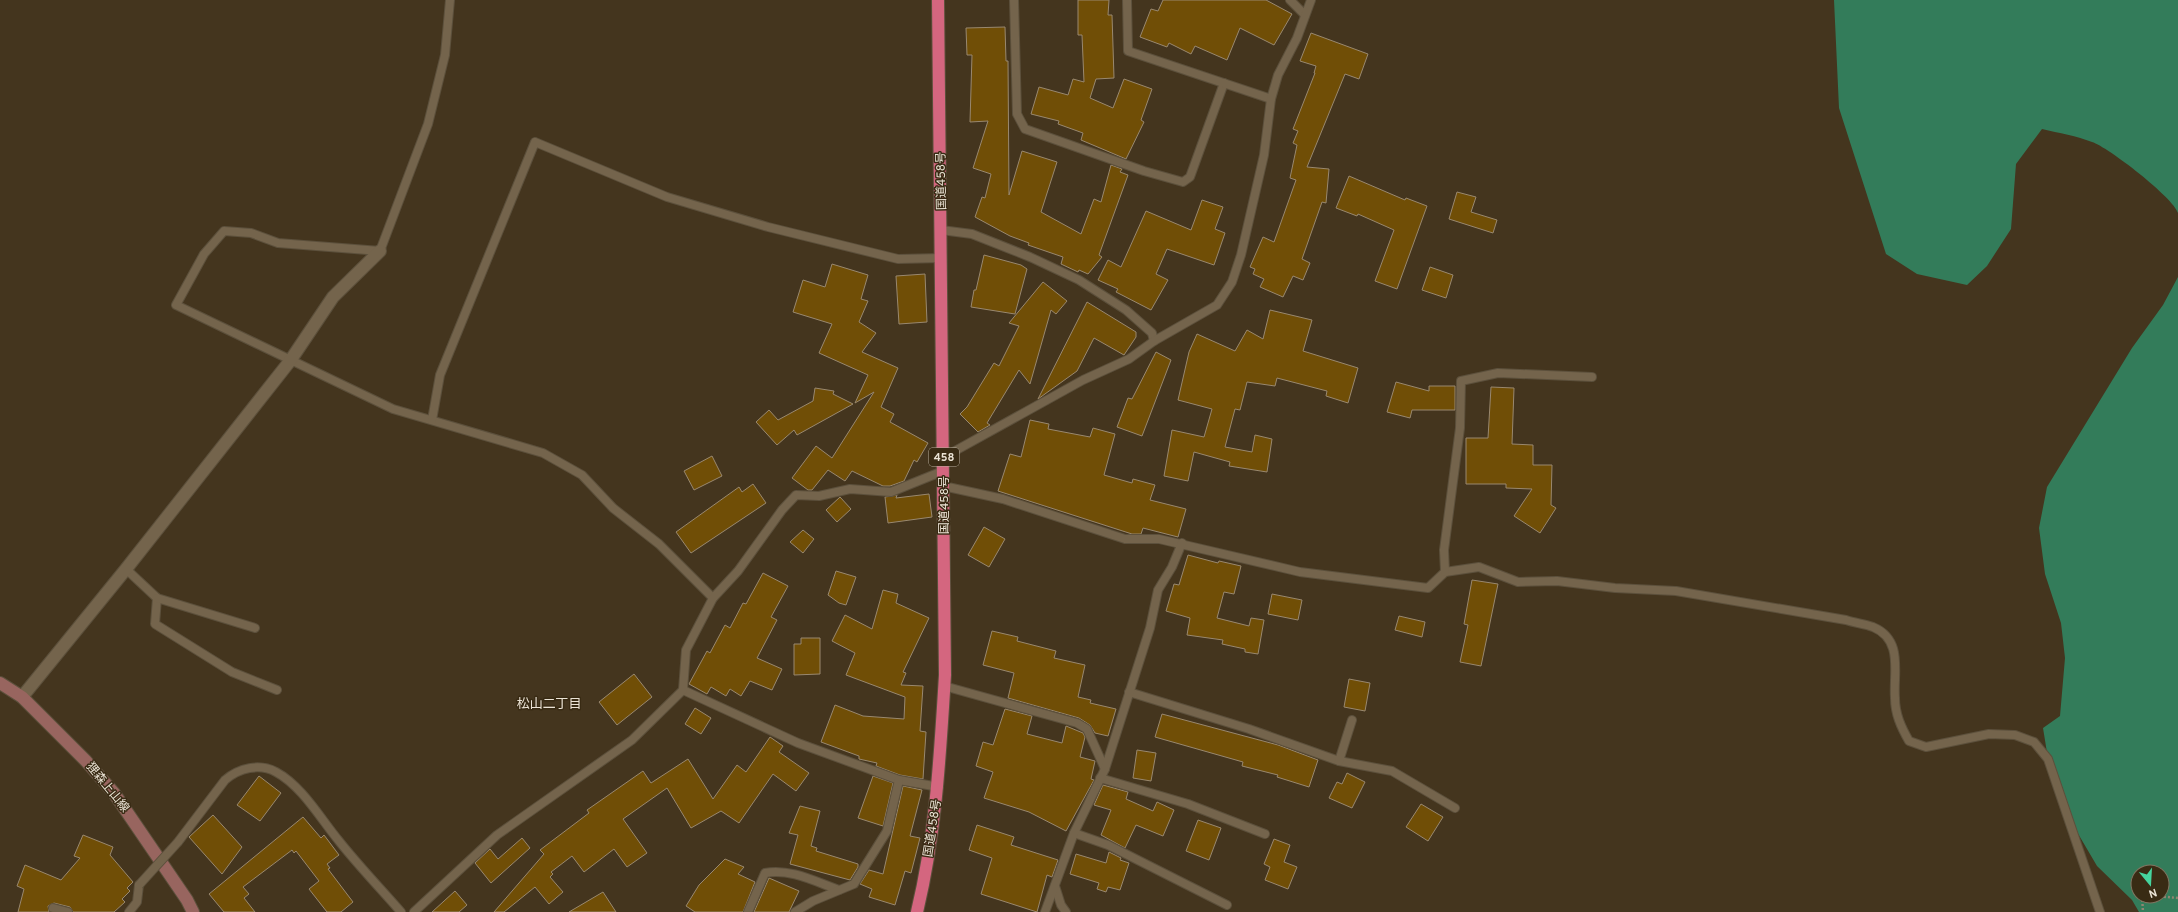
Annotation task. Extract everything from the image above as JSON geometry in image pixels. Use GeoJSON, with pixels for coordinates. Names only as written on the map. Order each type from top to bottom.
{"type":"FeatureCollection","features":[{"type":"Feature","properties":{"kind":"highway","name":"国道458号"},"geometry":{"type":"LineString","coordinates":[[917,912],[924,883],[938,787],[944,686],[944,457],[938,0]]}},
{"type":"Feature","properties":{"kind":"main road","name":"狸森上山線"},"geometry":{"type":"LineString","coordinates":[[0,683],[22,696],[86,761],[114,793],[193,912]]}},
{"type":"Feature","properties":{"kind":"street"},"geometry":{"type":"LineString","coordinates":[[22,696],[126,569],[290,361],[333,297],[380,251]]}},
{"type":"Feature","properties":{"kind":"lane"},"geometry":{"type":"LineString","coordinates":[[450,0],[445,55],[428,124],[380,251],[278,243],[251,233],[224,231],[204,254],[176,305],[290,361],[393,409],[543,453],[582,475],[613,508],[659,544],[713,598]]}},
{"type":"Feature","properties":{"kind":"lane"},"geometry":{"type":"LineString","coordinates":[[1014,0],[1017,114],[1025,129],[1183,182],[1190,178],[1224,83]]}},
{"type":"Feature","properties":{"kind":"lane"},"geometry":{"type":"LineString","coordinates":[[1126,0],[1128,52],[1271,99]]}},
{"type":"Feature","properties":{"kind":"lane"},"geometry":{"type":"LineString","coordinates":[[1290,0],[1305,15]]}},
{"type":"Feature","properties":{"kind":"lane"},"geometry":{"type":"LineString","coordinates":[[944,457],[1083,380],[1129,359],[1154,342],[1217,305],[1232,282],[1241,255],[1264,155],[1271,99],[1278,75],[1296,38],[1311,0]]}},
{"type":"Feature","properties":{"kind":"lane"},"geometry":{"type":"LineString","coordinates":[[432,420],[440,375],[535,142],[667,197],[768,227],[898,259],[942,258]]}},
{"type":"Feature","properties":{"kind":"lane"},"geometry":{"type":"LineString","coordinates":[[941,230],[972,234],[1030,257],[1079,280],[1126,310],[1152,333],[1154,342]]}},
{"type":"Feature","properties":{"kind":"lane"},"geometry":{"type":"LineString","coordinates":[[1444,572],[1444,550],[1460,428],[1461,381],[1498,373],[1592,377]]}},
{"type":"Feature","properties":{"kind":"lane"},"geometry":{"type":"LineString","coordinates":[[414,912],[497,835],[632,740],[683,690],[686,650],[713,598],[738,571],[782,510],[796,495],[819,496],[850,489],[891,492],[943,471]]}},
{"type":"Feature","properties":{"kind":"lane"},"geometry":{"type":"LineString","coordinates":[[943,486],[1003,499],[1125,540],[1159,539],[1182,543],[1300,572],[1428,588],[1444,572],[1480,567],[1518,582],[1557,581],[1615,588],[1676,591],[1846,620],[1874,627],[1888,638],[1896,654],[1896,706],[1898,721],[1909,741],[1926,746],[1989,734],[2015,735],[2034,742],[2048,759],[2100,912]]}},
{"type":"Feature","properties":{"kind":"lane"},"geometry":{"type":"LineString","coordinates":[[1046,912],[1074,833],[1105,769],[1150,628],[1158,590],[1172,567],[1182,543]]}},
{"type":"Feature","properties":{"kind":"lane"},"geometry":{"type":"LineString","coordinates":[[126,569],[157,598],[255,628]]}},
{"type":"Feature","properties":{"kind":"lane"},"geometry":{"type":"LineString","coordinates":[[157,598],[155,624],[232,672],[277,690]]}},
{"type":"Feature","properties":{"kind":"lane"},"geometry":{"type":"LineString","coordinates":[[944,686],[1077,723],[1087,729],[1105,769]]}},
{"type":"Feature","properties":{"kind":"lane"},"geometry":{"type":"LineString","coordinates":[[683,690],[798,743],[899,780],[938,787]]}},
{"type":"Feature","properties":{"kind":"lane"},"geometry":{"type":"LineString","coordinates":[[1129,692],[1249,729],[1339,761],[1392,771],[1454,808]]}},
{"type":"Feature","properties":{"kind":"lane"},"geometry":{"type":"LineString","coordinates":[[1339,761],[1352,720]]}},
{"type":"Feature","properties":{"kind":"lane"},"geometry":{"type":"LineString","coordinates":[[129,912],[137,902],[139,885],[178,842],[225,780],[235,772],[256,767],[274,771],[290,780],[340,842],[401,912]]}},
{"type":"Feature","properties":{"kind":"lane"},"geometry":{"type":"LineString","coordinates":[[1100,778],[1188,804],[1265,834]]}},
{"type":"Feature","properties":{"kind":"lane"},"geometry":{"type":"LineString","coordinates":[[795,912],[854,884],[887,831],[899,780]]}},
{"type":"Feature","properties":{"kind":"lane"},"geometry":{"type":"LineString","coordinates":[[1074,833],[1115,848],[1227,905]]}},
{"type":"Feature","properties":{"kind":"lane"},"geometry":{"type":"LineString","coordinates":[[748,912],[765,873],[774,871],[789,873],[839,890]]}},
{"type":"Feature","properties":{"kind":"lane"},"geometry":{"type":"LineString","coordinates":[[1055,886],[1061,905],[1066,912]]}},
{"type":"Feature","properties":{"kind":"lane"},"geometry":{"type":"LineString","coordinates":[[53,908],[68,912]]}},
{"type":"Feature","properties":{"kind":"green space"},"geometry":{"type":"Polygon","coordinates":[[[1834,0],[2178,0],[2178,213],[2174,206],[2153,185],[2112,153],[2092,142],[2042,129],[2016,164],[2011,229],[1987,266],[1967,285],[1917,274],[1886,254],[1839,108],[1834,0]]]}},
{"type":"Feature","properties":{"kind":"green space"},"geometry":{"type":"Polygon","coordinates":[[[2178,277],[2178,912],[2139,912],[2134,904],[2170,904],[2170,864],[2130,864],[2130,898],[2097,866],[2060,803],[2050,771],[2043,728],[2060,716],[2065,658],[2061,623],[2045,574],[2039,528],[2047,487],[2132,348],[2163,305],[2178,277]]]}},
{"type":"Feature","properties":{"kind":"building"},"geometry":{"type":"Polygon","coordinates":[[[1078,0],[1109,0],[1108,15],[1112,15],[1114,78],[1096,79],[1090,98],[1113,108],[1124,79],[1152,89],[1141,120],[1144,122],[1126,159],[1081,140],[1083,133],[1058,124],[1059,121],[1031,114],[1039,87],[1068,95],[1073,79],[1084,82],[1082,35],[1078,35],[1078,0]]]}},
{"type":"Feature","properties":{"kind":"building"},"geometry":{"type":"Polygon","coordinates":[[[1163,0],[1266,0],[1292,14],[1274,45],[1240,28],[1227,60],[1195,46],[1191,54],[1169,43],[1167,47],[1140,37],[1151,9],[1158,11],[1163,0]]]}},
{"type":"Feature","properties":{"kind":"building"},"geometry":{"type":"Polygon","coordinates":[[[1005,27],[1006,61],[1008,61],[1009,195],[1022,151],[1057,162],[1041,212],[1081,234],[1094,199],[1101,202],[1111,165],[1122,169],[1120,172],[1128,175],[1099,255],[1102,257],[1088,274],[1079,270],[1078,272],[1061,264],[1063,257],[1028,245],[1029,243],[1010,236],[975,217],[982,197],[985,198],[991,174],[973,168],[988,121],[970,122],[972,55],[967,55],[966,28],[1005,27]]]}},
{"type":"Feature","properties":{"kind":"building"},"geometry":{"type":"Polygon","coordinates":[[[1311,33],[1368,54],[1359,79],[1345,74],[1307,167],[1329,169],[1326,203],[1322,202],[1302,259],[1310,263],[1303,280],[1293,276],[1283,297],[1260,287],[1264,279],[1253,274],[1255,269],[1250,267],[1263,237],[1274,242],[1296,180],[1290,178],[1297,145],[1293,143],[1298,131],[1293,129],[1315,73],[1316,66],[1300,61],[1311,33]]]}},
{"type":"Feature","properties":{"kind":"building"},"geometry":{"type":"Polygon","coordinates":[[[1349,176],[1405,200],[1406,198],[1427,206],[1397,289],[1375,281],[1394,230],[1358,214],[1357,216],[1336,208],[1349,176]]]}},
{"type":"Feature","properties":{"kind":"building"},"geometry":{"type":"Polygon","coordinates":[[[1457,192],[1476,197],[1471,212],[1497,220],[1493,233],[1449,219],[1457,192]]]}},
{"type":"Feature","properties":{"kind":"building"},"geometry":{"type":"Polygon","coordinates":[[[1202,200],[1223,207],[1215,229],[1225,233],[1214,265],[1167,249],[1156,274],[1168,280],[1151,310],[1116,292],[1118,289],[1098,280],[1108,260],[1121,267],[1146,211],[1191,230],[1202,200]]]}},
{"type":"Feature","properties":{"kind":"building"},"geometry":{"type":"Polygon","coordinates":[[[984,255],[1021,265],[1027,269],[1015,314],[971,307],[974,290],[976,290],[984,255]]]}},
{"type":"Feature","properties":{"kind":"building"},"geometry":{"type":"Polygon","coordinates":[[[832,264],[868,275],[861,299],[868,301],[859,322],[876,333],[862,352],[898,368],[881,407],[894,414],[890,422],[928,443],[917,462],[914,460],[904,481],[890,486],[883,486],[852,471],[845,481],[828,470],[812,490],[808,490],[792,478],[816,446],[832,458],[874,392],[855,403],[868,375],[819,353],[832,324],[793,312],[803,280],[825,287],[832,264]]]}},
{"type":"Feature","properties":{"kind":"building"},"geometry":{"type":"Polygon","coordinates":[[[1430,267],[1453,275],[1446,298],[1422,290],[1430,267]]]}},
{"type":"Feature","properties":{"kind":"building"},"geometry":{"type":"Polygon","coordinates":[[[925,274],[927,322],[899,324],[896,276],[925,274]]]}},
{"type":"Feature","properties":{"kind":"building"},"geometry":{"type":"Polygon","coordinates":[[[1043,282],[1067,301],[1056,314],[1051,310],[1030,384],[1019,370],[987,423],[990,425],[978,432],[960,414],[967,407],[994,363],[999,366],[1019,326],[1009,323],[1043,282]]]}},
{"type":"Feature","properties":{"kind":"building"},"geometry":{"type":"Polygon","coordinates":[[[1087,302],[1136,332],[1136,337],[1124,355],[1094,338],[1077,371],[1038,399],[1087,302]]]}},
{"type":"Feature","properties":{"kind":"building"},"geometry":{"type":"Polygon","coordinates":[[[1270,310],[1312,320],[1303,351],[1358,368],[1348,403],[1326,396],[1327,391],[1277,378],[1275,386],[1247,382],[1240,410],[1235,409],[1225,447],[1252,452],[1255,435],[1272,439],[1267,472],[1229,466],[1230,462],[1194,452],[1188,481],[1164,476],[1172,430],[1204,437],[1212,409],[1178,400],[1189,352],[1197,334],[1235,351],[1247,330],[1263,339],[1270,310]]]}},
{"type":"Feature","properties":{"kind":"building"},"geometry":{"type":"Polygon","coordinates":[[[1156,352],[1171,360],[1142,436],[1117,427],[1128,398],[1132,399],[1156,352]]]}},
{"type":"Feature","properties":{"kind":"building"},"geometry":{"type":"Polygon","coordinates":[[[1396,382],[1429,391],[1429,386],[1455,386],[1455,410],[1412,410],[1410,418],[1387,412],[1396,382]]]}},
{"type":"Feature","properties":{"kind":"building"},"geometry":{"type":"Polygon","coordinates":[[[1491,387],[1514,388],[1512,444],[1533,445],[1533,465],[1552,465],[1551,505],[1556,508],[1540,533],[1514,516],[1532,489],[1506,488],[1506,484],[1466,484],[1466,438],[1488,438],[1491,387]]]}},
{"type":"Feature","properties":{"kind":"building"},"geometry":{"type":"Polygon","coordinates":[[[815,388],[834,391],[833,394],[853,404],[797,435],[794,430],[777,445],[756,422],[769,410],[778,420],[813,401],[815,388]]]}},
{"type":"Feature","properties":{"kind":"building"},"geometry":{"type":"Polygon","coordinates":[[[1030,420],[1049,424],[1048,429],[1090,437],[1093,428],[1115,434],[1104,475],[1132,483],[1133,479],[1155,485],[1150,500],[1186,509],[1178,537],[1143,528],[1141,534],[1132,534],[998,491],[1010,454],[1021,457],[1030,420]]]}},
{"type":"Feature","properties":{"kind":"building"},"geometry":{"type":"Polygon","coordinates":[[[712,456],[722,476],[694,490],[684,471],[712,456]]]}},
{"type":"Feature","properties":{"kind":"building"},"geometry":{"type":"Polygon","coordinates":[[[753,484],[766,503],[691,553],[676,532],[739,487],[742,492],[753,484]]]}},
{"type":"Feature","properties":{"kind":"building"},"geometry":{"type":"Polygon","coordinates":[[[929,494],[932,517],[888,523],[885,497],[897,495],[896,498],[929,494]]]}},
{"type":"Feature","properties":{"kind":"building"},"geometry":{"type":"Polygon","coordinates":[[[840,497],[851,509],[837,522],[826,510],[840,497]]]}},
{"type":"Feature","properties":{"kind":"building"},"geometry":{"type":"Polygon","coordinates":[[[984,527],[1005,539],[989,567],[968,555],[984,527]]]}},
{"type":"Feature","properties":{"kind":"building"},"geometry":{"type":"Polygon","coordinates":[[[803,530],[814,539],[803,553],[790,542],[803,530]]]}},
{"type":"Feature","properties":{"kind":"building"},"geometry":{"type":"Polygon","coordinates":[[[1188,555],[1218,563],[1219,561],[1241,566],[1234,594],[1224,592],[1217,618],[1249,626],[1251,618],[1264,620],[1258,654],[1245,652],[1245,649],[1222,644],[1223,640],[1187,635],[1190,618],[1166,611],[1174,584],[1179,585],[1188,555]]]}},
{"type":"Feature","properties":{"kind":"building"},"geometry":{"type":"Polygon","coordinates":[[[836,571],[856,577],[846,605],[839,603],[828,595],[836,571]]]}},
{"type":"Feature","properties":{"kind":"building"},"geometry":{"type":"Polygon","coordinates":[[[763,573],[788,586],[771,617],[777,620],[757,658],[782,669],[772,690],[750,681],[741,696],[730,689],[726,696],[711,687],[707,694],[689,684],[707,651],[710,653],[725,625],[730,628],[743,603],[746,604],[763,573]]]}},
{"type":"Feature","properties":{"kind":"building"},"geometry":{"type":"Polygon","coordinates":[[[1472,580],[1498,584],[1481,666],[1460,662],[1468,625],[1464,624],[1472,580]]]}},
{"type":"Feature","properties":{"kind":"building"},"geometry":{"type":"Polygon","coordinates":[[[883,590],[898,594],[896,603],[929,618],[903,672],[906,673],[901,685],[923,686],[920,731],[926,732],[923,779],[900,775],[876,766],[877,763],[859,759],[859,756],[821,742],[835,705],[863,716],[904,719],[905,697],[846,675],[855,653],[832,641],[845,615],[872,629],[883,590]]]}},
{"type":"Feature","properties":{"kind":"building"},"geometry":{"type":"Polygon","coordinates":[[[1272,594],[1302,600],[1298,620],[1268,614],[1272,594]]]}},
{"type":"Feature","properties":{"kind":"building"},"geometry":{"type":"Polygon","coordinates":[[[1399,616],[1425,622],[1422,637],[1395,630],[1399,616]]]}},
{"type":"Feature","properties":{"kind":"building"},"geometry":{"type":"Polygon","coordinates":[[[992,631],[1018,637],[1017,641],[1056,651],[1054,658],[1085,665],[1078,697],[1091,700],[1090,703],[1116,709],[1108,736],[1095,733],[1090,725],[1079,718],[1008,698],[1014,673],[983,665],[992,631]]]}},
{"type":"Feature","properties":{"kind":"building"},"geometry":{"type":"Polygon","coordinates":[[[801,638],[820,638],[820,674],[794,675],[794,644],[801,644],[801,638]]]}},
{"type":"Feature","properties":{"kind":"building"},"geometry":{"type":"Polygon","coordinates":[[[634,674],[652,697],[617,725],[599,702],[634,674]]]}},
{"type":"Feature","properties":{"kind":"building"},"geometry":{"type":"Polygon","coordinates":[[[1349,679],[1370,683],[1365,711],[1344,707],[1349,679]]]}},
{"type":"Feature","properties":{"kind":"building"},"geometry":{"type":"Polygon","coordinates":[[[695,708],[711,718],[701,734],[685,724],[695,708]]]}},
{"type":"Feature","properties":{"kind":"building"},"geometry":{"type":"Polygon","coordinates":[[[1005,709],[1032,716],[1027,734],[1062,743],[1066,726],[1083,733],[1085,737],[1080,757],[1095,761],[1091,779],[1094,780],[1066,831],[1029,812],[984,798],[993,772],[976,766],[983,742],[993,745],[1005,709]]]}},
{"type":"Feature","properties":{"kind":"building"},"geometry":{"type":"Polygon","coordinates":[[[1162,714],[1278,745],[1318,760],[1309,787],[1277,777],[1278,775],[1242,766],[1243,762],[1155,737],[1162,714]]]}},
{"type":"Feature","properties":{"kind":"building"},"geometry":{"type":"Polygon","coordinates":[[[770,737],[783,746],[779,752],[809,773],[796,791],[773,774],[739,823],[721,811],[691,828],[667,788],[623,819],[647,853],[627,867],[614,849],[584,872],[572,856],[551,872],[553,874],[550,877],[563,892],[549,904],[535,887],[504,912],[494,912],[544,854],[540,850],[589,813],[587,810],[643,771],[651,783],[688,759],[713,799],[737,765],[746,772],[770,737]]]}},
{"type":"Feature","properties":{"kind":"building"},"geometry":{"type":"Polygon","coordinates":[[[1137,750],[1156,753],[1151,781],[1133,778],[1137,750]]]}},
{"type":"Feature","properties":{"kind":"building"},"geometry":{"type":"Polygon","coordinates":[[[1347,773],[1365,782],[1352,808],[1329,798],[1337,782],[1342,784],[1347,773]]]}},
{"type":"Feature","properties":{"kind":"building"},"geometry":{"type":"Polygon","coordinates":[[[259,776],[281,793],[260,821],[237,805],[259,776]]]}},
{"type":"Feature","properties":{"kind":"building"},"geometry":{"type":"Polygon","coordinates":[[[873,776],[893,783],[883,826],[858,818],[873,776]]]}},
{"type":"Feature","properties":{"kind":"building"},"geometry":{"type":"Polygon","coordinates":[[[1103,785],[1128,792],[1126,799],[1153,811],[1157,802],[1174,810],[1163,836],[1136,825],[1125,848],[1101,835],[1111,810],[1094,805],[1103,785]]]}},
{"type":"Feature","properties":{"kind":"building"},"geometry":{"type":"Polygon","coordinates":[[[903,786],[922,790],[910,836],[920,838],[911,873],[905,871],[895,905],[869,897],[872,889],[860,884],[869,870],[883,874],[903,786]]]}},
{"type":"Feature","properties":{"kind":"building"},"geometry":{"type":"Polygon","coordinates":[[[1421,804],[1443,817],[1428,841],[1406,827],[1421,804]]]}},
{"type":"Feature","properties":{"kind":"building"},"geometry":{"type":"Polygon","coordinates":[[[800,806],[820,811],[811,846],[817,848],[816,851],[858,864],[858,867],[850,880],[790,864],[798,835],[789,833],[800,806]]]}},
{"type":"Feature","properties":{"kind":"building"},"geometry":{"type":"Polygon","coordinates":[[[213,815],[242,847],[222,874],[189,837],[213,815]]]}},
{"type":"Feature","properties":{"kind":"building"},"geometry":{"type":"Polygon","coordinates":[[[303,817],[321,838],[324,835],[339,855],[327,864],[330,868],[328,869],[353,902],[341,912],[327,912],[309,889],[319,881],[296,851],[294,853],[292,850],[243,887],[249,894],[244,898],[255,912],[224,912],[209,894],[303,817]]]}},
{"type":"Feature","properties":{"kind":"building"},"geometry":{"type":"Polygon","coordinates":[[[1198,820],[1221,828],[1209,860],[1186,851],[1198,820]]]}},
{"type":"Feature","properties":{"kind":"building"},"geometry":{"type":"Polygon","coordinates":[[[977,825],[1014,837],[1011,845],[1058,860],[1052,877],[1047,875],[1037,912],[981,894],[992,858],[969,850],[977,825]]]}},
{"type":"Feature","properties":{"kind":"building"},"geometry":{"type":"Polygon","coordinates":[[[83,835],[113,847],[110,855],[133,882],[127,888],[130,891],[122,899],[125,902],[114,912],[73,912],[70,907],[54,903],[48,906],[49,912],[18,912],[24,889],[17,886],[25,865],[61,880],[80,858],[74,856],[83,835]]]}},
{"type":"Feature","properties":{"kind":"building"},"geometry":{"type":"Polygon","coordinates":[[[522,838],[530,848],[491,883],[475,863],[490,849],[498,859],[522,838]]]}},
{"type":"Feature","properties":{"kind":"building"},"geometry":{"type":"Polygon","coordinates":[[[1274,839],[1290,845],[1284,862],[1297,867],[1288,889],[1265,880],[1270,867],[1264,864],[1274,839]]]}},
{"type":"Feature","properties":{"kind":"building"},"geometry":{"type":"Polygon","coordinates":[[[1109,852],[1121,858],[1120,860],[1129,863],[1120,890],[1108,887],[1106,892],[1097,889],[1099,883],[1070,874],[1076,854],[1106,863],[1109,852]]]}},
{"type":"Feature","properties":{"kind":"building"},"geometry":{"type":"Polygon","coordinates":[[[725,859],[744,867],[738,874],[755,882],[743,912],[695,912],[686,906],[699,885],[725,859]]]}},
{"type":"Feature","properties":{"kind":"building"},"geometry":{"type":"Polygon","coordinates":[[[769,878],[799,891],[789,912],[754,912],[769,878]]]}},
{"type":"Feature","properties":{"kind":"building"},"geometry":{"type":"Polygon","coordinates":[[[455,891],[467,905],[459,912],[432,912],[455,891]]]}},
{"type":"Feature","properties":{"kind":"building"},"geometry":{"type":"Polygon","coordinates":[[[603,892],[616,912],[569,912],[603,892]]]}},
{"type":"Feature","properties":{"kind":"district","name":"松山二丁目"},"geometry":{"type":"Point","coordinates":[549,703]}}]}
